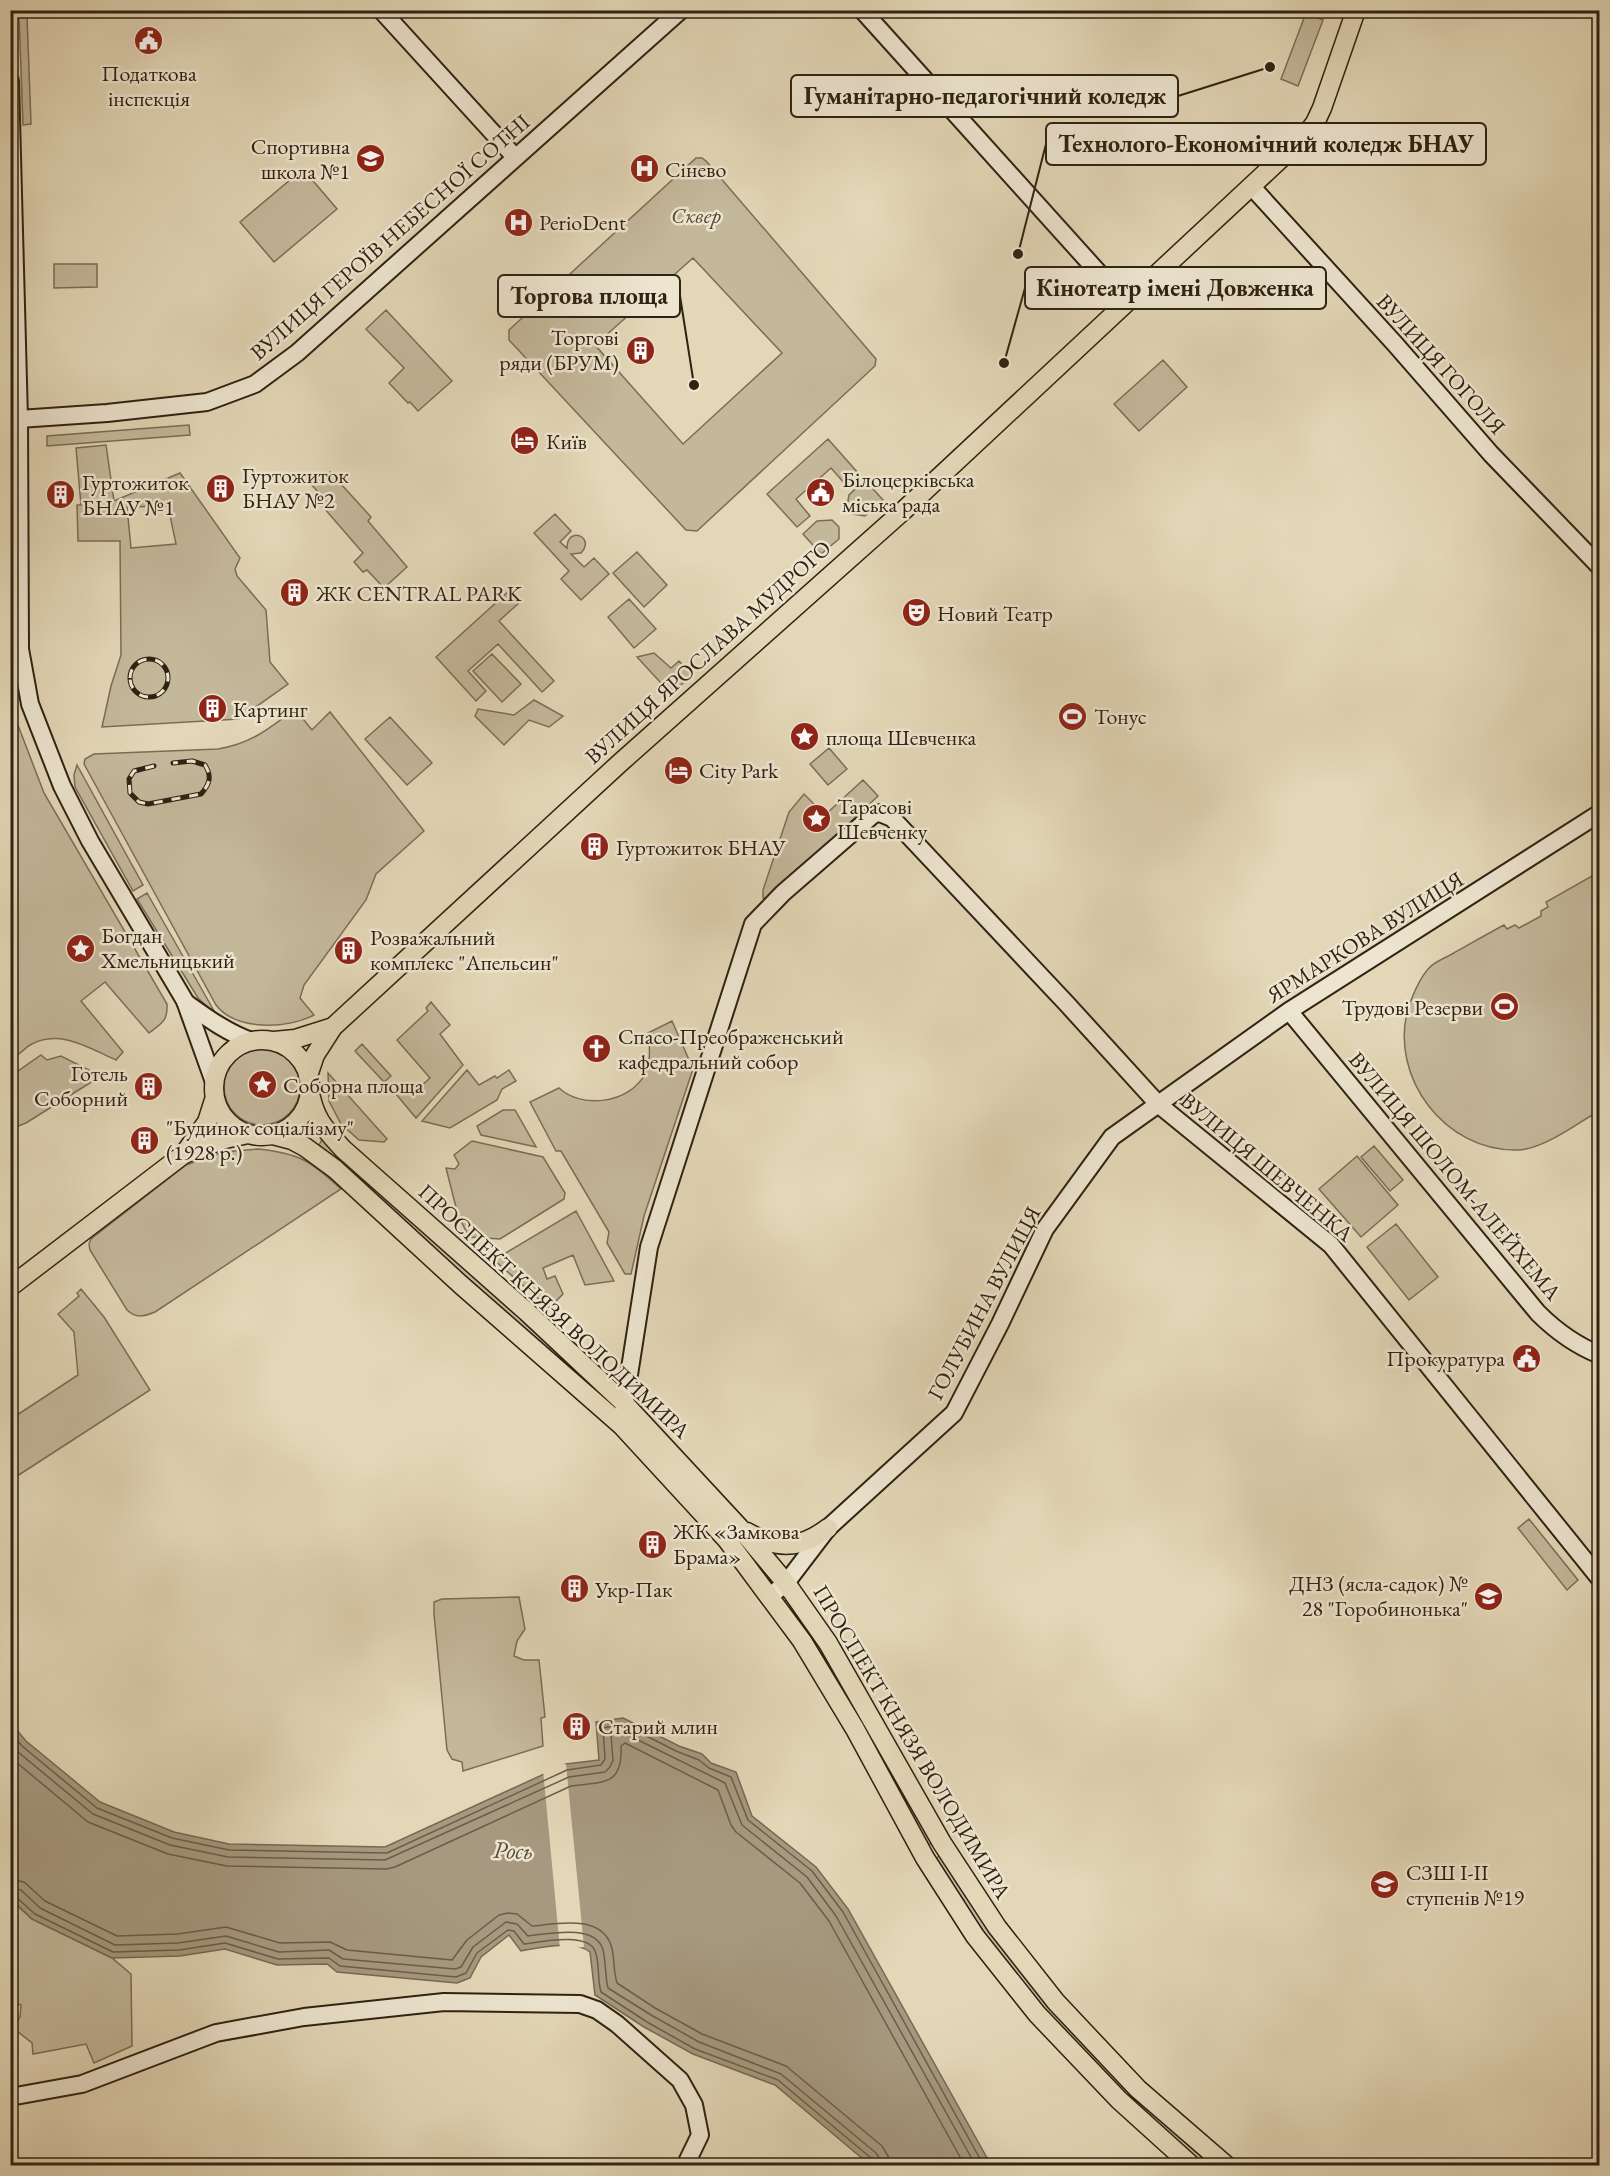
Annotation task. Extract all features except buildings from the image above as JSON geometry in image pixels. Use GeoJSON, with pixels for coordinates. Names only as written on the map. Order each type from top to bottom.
{"type":"FeatureCollection","features":[{"type":"Feature","properties":{"kind":"main road","name":"ВУЛИЦЯ ЯРОСЛАВА МУДРОГО"},"geometry":{"type":"LineString","coordinates":[[309,1082],[315,1055],[333,1027],[636,748],[903,511],[1305,136],[1315,123],[1356,10]]}},
{"type":"Feature","properties":{"kind":"main road","name":"ВУЛИЦЯ ЯРОСЛАВА МУДРОГО"},"geometry":{"type":"LineString","coordinates":[[272,1041],[295,1039],[333,1027]]}},
{"type":"Feature","properties":{"kind":"main road"},"geometry":{"type":"LineString","coordinates":[[10,1287],[184,1154],[207,1122],[214,1091],[225,1058],[241,1045],[251,1041],[272,1041],[282,1044],[298,1057],[309,1082],[305,1108],[300,1118],[283,1131],[259,1136],[248,1134],[225,1118],[214,1091]]}},
{"type":"Feature","properties":{"kind":"main road","name":"ПРОСПЕКТ КНЯЗЯ ВОЛОДИМИРА"},"geometry":{"type":"LineString","coordinates":[[309,1082],[313,1109],[323,1127],[343,1149],[527,1312],[624,1403],[739,1527],[786,1583],[828,1643],[874,1720],[942,1843],[997,1927],[1056,2002],[1138,2090],[1227,2166]]}},
{"type":"Feature","properties":{"kind":"main road"},"geometry":{"type":"LineString","coordinates":[[184,1154],[225,1139],[248,1134]]}},
{"type":"Feature","properties":{"kind":"main road","name":"ПРОСПЕКТ КНЯЗЯ ВОЛОДИМИРА"},"geometry":{"type":"LineString","coordinates":[[269,1134],[292,1140],[335,1169],[460,1284],[621,1425],[727,1540],[810,1655],[855,1730],[924,1858],[975,1936],[1036,2014],[1119,2100],[1192,2166]]}},
{"type":"Feature","properties":{"kind":"main road"},"geometry":{"type":"LineString","coordinates":[[739,1527],[772,1543],[788,1545],[804,1543],[828,1528]]}},
{"type":"Feature","properties":{"kind":"street"},"geometry":{"type":"LineString","coordinates":[[381,10],[515,157]]}},
{"type":"Feature","properties":{"kind":"street","name":"ВУЛИЦЯ ГЕРОЇВ НЕБЕСНОЇ СОТНІ"},"geometry":{"type":"LineString","coordinates":[[19,419],[107,413],[207,402],[255,384],[297,352],[681,10]]}},
{"type":"Feature","properties":{"kind":"street"},"geometry":{"type":"LineString","coordinates":[[862,10],[1125,302]]}},
{"type":"Feature","properties":{"kind":"street"},"geometry":{"type":"LineString","coordinates":[[10,81],[19,419],[20,649],[30,704],[62,786],[90,841],[185,1001],[214,1091]]}},
{"type":"Feature","properties":{"kind":"street","name":"ВУЛИЦЯ ГОГОЛЯ"},"geometry":{"type":"LineString","coordinates":[[1252,187],[1395,344],[1491,454],[1599,567]]}},
{"type":"Feature","properties":{"kind":"street","name":"ВУЛИЦЯ ШЕВЧЕНКА"},"geometry":{"type":"LineString","coordinates":[[624,1403],[649,1248],[753,924],[783,893],[857,828],[874,814],[880,813],[892,818],[900,826],[1158,1104],[1331,1245],[1599,1579]]}},
{"type":"Feature","properties":{"kind":"street","name":"ЯРМАРКОВА ВУЛИЦЯ"},"geometry":{"type":"LineString","coordinates":[[1158,1104],[1289,1011],[1599,813]]}},
{"type":"Feature","properties":{"kind":"street"},"geometry":{"type":"LineString","coordinates":[[185,1001],[218,1026],[251,1041]]}},
{"type":"Feature","properties":{"kind":"street","name":"ВУЛИЦЯ ШОЛОМ-АЛЕЙХЕМА"},"geometry":{"type":"LineString","coordinates":[[1289,1011],[1538,1313],[1575,1344],[1599,1355]]}},
{"type":"Feature","properties":{"kind":"street","name":"ГОЛУБИНА ВУЛИЦЯ"},"geometry":{"type":"LineString","coordinates":[[769,1597],[786,1583],[828,1528],[954,1413],[1045,1229],[1112,1137],[1158,1104]]}},
{"type":"Feature","properties":{"kind":"street"},"geometry":{"type":"LineString","coordinates":[[621,1425],[624,1403]]}},
{"type":"Feature","properties":{"kind":"street"},"geometry":{"type":"LineString","coordinates":[[10,2097],[82,2084],[216,2033],[304,2017],[444,2002],[580,2004],[597,2010],[617,2024],[680,2080],[694,2105],[700,2135],[685,2166]]}},
{"type":"Feature","properties":{"kind":"green space"},"geometry":{"type":"Polygon","coordinates":[[[1306,13],[1323,20],[1298,86],[1281,79],[1306,13]]]}},
{"type":"Feature","properties":{"kind":"green space"},"geometry":{"type":"Polygon","coordinates":[[[19,16],[27,16],[31,124],[23,125],[19,16]]]}},
{"type":"Feature","properties":{"kind":"green space","name":"Сквер"},"geometry":{"type":"Polygon","coordinates":[[[696,158],[702,158],[876,359],[875,366],[697,531],[686,530],[509,340],[509,330],[696,158]],[[693,258],[595,345],[683,444],[782,353],[693,258]]]}},
{"type":"Feature","properties":{"kind":"green space"},"geometry":{"type":"Polygon","coordinates":[[[303,169],[337,209],[274,262],[240,222],[303,169]]]}},
{"type":"Feature","properties":{"kind":"green space"},"geometry":{"type":"Polygon","coordinates":[[[54,264],[97,264],[97,287],[54,288],[54,264]]]}},
{"type":"Feature","properties":{"kind":"green space"},"geometry":{"type":"Polygon","coordinates":[[[386,310],[452,381],[418,411],[389,383],[404,368],[366,329],[386,310]]]}},
{"type":"Feature","properties":{"kind":"green space"},"geometry":{"type":"Polygon","coordinates":[[[1163,360],[1187,387],[1139,431],[1114,404],[1163,360]]]}},
{"type":"Feature","properties":{"kind":"green space"},"geometry":{"type":"Polygon","coordinates":[[[189,425],[190,435],[47,446],[47,436],[189,425]]]}},
{"type":"Feature","properties":{"kind":"green space"},"geometry":{"type":"Polygon","coordinates":[[[828,439],[858,473],[845,484],[831,468],[796,499],[810,516],[797,527],[767,494],[828,439]]]}},
{"type":"Feature","properties":{"kind":"green space"},"geometry":{"type":"Polygon","coordinates":[[[106,445],[114,501],[180,473],[240,558],[235,569],[237,576],[266,610],[270,662],[288,684],[239,719],[102,727],[121,655],[120,541],[78,541],[77,505],[81,505],[76,448],[106,445]],[[168,506],[127,507],[131,548],[176,544],[168,506]]]}},
{"type":"Feature","properties":{"kind":"green space"},"geometry":{"type":"Polygon","coordinates":[[[330,472],[371,517],[368,521],[407,567],[384,588],[367,570],[363,572],[354,562],[363,553],[317,500],[322,496],[307,480],[313,475],[320,481],[330,472]]]}},
{"type":"Feature","properties":{"kind":"green space"},"geometry":{"type":"Polygon","coordinates":[[[865,480],[883,500],[865,516],[853,514],[847,506],[849,495],[865,480]]]}},
{"type":"Feature","properties":{"kind":"green space"},"geometry":{"type":"Polygon","coordinates":[[[555,514],[571,531],[560,542],[567,548],[571,537],[580,536],[585,542],[585,547],[581,553],[571,554],[584,567],[594,558],[609,574],[581,600],[561,579],[569,571],[534,533],[555,514]]]}},
{"type":"Feature","properties":{"kind":"green space"},"geometry":{"type":"Polygon","coordinates":[[[832,520],[839,527],[839,539],[821,554],[803,534],[817,521],[832,520]]]}},
{"type":"Feature","properties":{"kind":"green space"},"geometry":{"type":"Polygon","coordinates":[[[637,552],[667,585],[644,607],[613,573],[637,552]]]}},
{"type":"Feature","properties":{"kind":"green space"},"geometry":{"type":"Polygon","coordinates":[[[510,590],[520,602],[499,621],[554,681],[542,692],[498,644],[468,671],[486,691],[476,701],[436,657],[510,590]]]}},
{"type":"Feature","properties":{"kind":"green space"},"geometry":{"type":"Polygon","coordinates":[[[629,599],[656,629],[634,648],[608,617],[629,599]]]}},
{"type":"Feature","properties":{"kind":"green space"},"geometry":{"type":"Polygon","coordinates":[[[654,653],[671,668],[679,661],[692,675],[671,694],[637,657],[654,653]]]}},
{"type":"Feature","properties":{"kind":"green space"},"geometry":{"type":"Polygon","coordinates":[[[492,654],[521,684],[502,702],[473,671],[492,654]]]}},
{"type":"Feature","properties":{"kind":"green space"},"geometry":{"type":"Polygon","coordinates":[[[534,700],[563,716],[549,727],[529,720],[504,745],[475,716],[478,709],[514,715],[534,700]]]}},
{"type":"Feature","properties":{"kind":"green space"},"geometry":{"type":"Polygon","coordinates":[[[11,707],[44,793],[167,1004],[163,1021],[149,1033],[105,982],[81,1001],[123,1052],[116,1060],[85,1045],[52,1038],[30,1045],[11,1057],[11,707]]]}},
{"type":"Feature","properties":{"kind":"green space"},"geometry":{"type":"Polygon","coordinates":[[[295,709],[312,730],[330,712],[424,831],[376,874],[366,900],[304,985],[300,998],[314,1015],[290,1023],[262,1025],[236,1020],[216,1005],[84,764],[85,759],[94,754],[229,747],[259,735],[295,709]]]}},
{"type":"Feature","properties":{"kind":"green space"},"geometry":{"type":"Polygon","coordinates":[[[390,717],[432,763],[407,785],[365,739],[390,717]]]}},
{"type":"Feature","properties":{"kind":"green space"},"geometry":{"type":"Polygon","coordinates":[[[829,748],[847,769],[828,785],[810,764],[829,748]]]}},
{"type":"Feature","properties":{"kind":"green space"},"geometry":{"type":"Polygon","coordinates":[[[77,765],[143,885],[133,891],[75,787],[74,775],[77,765]]]}},
{"type":"Feature","properties":{"kind":"green space"},"geometry":{"type":"Polygon","coordinates":[[[863,780],[878,796],[778,891],[767,899],[763,898],[763,890],[789,812],[804,794],[825,815],[863,780]]]}},
{"type":"Feature","properties":{"kind":"green space","name":"Трудові Резерви"},"geometry":{"type":"Polygon","coordinates":[[[1599,872],[1599,1111],[1549,1141],[1528,1149],[1492,1147],[1467,1138],[1446,1124],[1428,1106],[1415,1084],[1407,1060],[1404,1035],[1408,1009],[1417,987],[1425,972],[1437,962],[1504,925],[1507,929],[1515,925],[1519,928],[1541,916],[1541,911],[1548,907],[1546,902],[1599,872]]]}},
{"type":"Feature","properties":{"kind":"green space"},"geometry":{"type":"Polygon","coordinates":[[[147,893],[217,1016],[198,998],[137,899],[147,893]]]}},
{"type":"Feature","properties":{"kind":"green space"},"geometry":{"type":"Polygon","coordinates":[[[431,1002],[450,1025],[440,1034],[463,1065],[416,1118],[396,1094],[405,1086],[412,1094],[430,1078],[397,1040],[428,1011],[426,1008],[431,1002]]]}},
{"type":"Feature","properties":{"kind":"green space"},"geometry":{"type":"Polygon","coordinates":[[[672,1021],[693,1069],[644,1216],[631,1274],[625,1274],[607,1243],[609,1232],[561,1151],[556,1151],[530,1102],[559,1088],[568,1095],[592,1101],[617,1097],[628,1092],[638,1084],[647,1069],[650,1054],[648,1033],[672,1021]]]}},
{"type":"Feature","properties":{"kind":"green space"},"geometry":{"type":"Polygon","coordinates":[[[362,1044],[391,1076],[384,1082],[355,1051],[362,1044]]]}},
{"type":"Feature","properties":{"kind":"green space","name":"Соборна площа"},"geometry":{"type":"Polygon","coordinates":[[[262,1049],[277,1052],[289,1060],[297,1072],[300,1087],[297,1102],[289,1114],[277,1122],[262,1125],[247,1122],[235,1114],[227,1102],[224,1087],[227,1072],[235,1060],[247,1052],[262,1049]]]}},
{"type":"Feature","properties":{"kind":"green space"},"geometry":{"type":"Polygon","coordinates":[[[41,1055],[47,1060],[61,1056],[101,1076],[26,1123],[11,1129],[11,1076],[41,1055]]]}},
{"type":"Feature","properties":{"kind":"green space"},"geometry":{"type":"Polygon","coordinates":[[[467,1070],[479,1085],[509,1070],[516,1081],[502,1089],[497,1100],[450,1128],[422,1121],[467,1070]]]}},
{"type":"Feature","properties":{"kind":"green space"},"geometry":{"type":"Polygon","coordinates":[[[328,1073],[387,1139],[384,1142],[359,1140],[341,1124],[329,1101],[328,1073]]]}},
{"type":"Feature","properties":{"kind":"green space"},"geometry":{"type":"Polygon","coordinates":[[[503,1110],[515,1110],[536,1147],[481,1135],[477,1126],[503,1110]]]}},
{"type":"Feature","properties":{"kind":"green space"},"geometry":{"type":"Polygon","coordinates":[[[323,1138],[596,1384],[593,1387],[442,1256],[319,1145],[323,1138]]]}},
{"type":"Feature","properties":{"kind":"green space"},"geometry":{"type":"Polygon","coordinates":[[[472,1141],[543,1157],[565,1193],[564,1199],[500,1239],[469,1237],[458,1215],[446,1168],[455,1169],[459,1164],[454,1155],[472,1141]]]}},
{"type":"Feature","properties":{"kind":"green space"},"geometry":{"type":"Polygon","coordinates":[[[1374,1146],[1403,1180],[1390,1191],[1361,1157],[1374,1146]]]}},
{"type":"Feature","properties":{"kind":"green space"},"geometry":{"type":"Polygon","coordinates":[[[258,1149],[284,1153],[304,1160],[341,1189],[155,1312],[141,1316],[130,1313],[90,1250],[91,1239],[186,1165],[223,1152],[258,1149]]]}},
{"type":"Feature","properties":{"kind":"green space"},"geometry":{"type":"Polygon","coordinates":[[[1357,1156],[1398,1205],[1361,1237],[1319,1189],[1357,1156]]]}},
{"type":"Feature","properties":{"kind":"green space"},"geometry":{"type":"Polygon","coordinates":[[[576,1211],[614,1281],[585,1285],[573,1255],[543,1268],[547,1279],[555,1276],[563,1294],[549,1308],[494,1260],[576,1211]]]}},
{"type":"Feature","properties":{"kind":"green space"},"geometry":{"type":"Polygon","coordinates":[[[1396,1224],[1438,1277],[1409,1300],[1367,1247],[1396,1224]]]}},
{"type":"Feature","properties":{"kind":"green space"},"geometry":{"type":"Polygon","coordinates":[[[81,1289],[104,1317],[150,1390],[11,1480],[11,1419],[78,1375],[74,1332],[58,1314],[79,1296],[77,1293],[81,1289]]]}},
{"type":"Feature","properties":{"kind":"green space"},"geometry":{"type":"Polygon","coordinates":[[[1529,1519],[1578,1580],[1567,1590],[1518,1528],[1529,1519]]]}},
{"type":"Feature","properties":{"kind":"green space"},"geometry":{"type":"Polygon","coordinates":[[[519,1597],[525,1629],[517,1641],[514,1656],[524,1660],[539,1660],[545,1717],[541,1718],[543,1746],[463,1771],[462,1762],[452,1759],[447,1750],[434,1602],[442,1599],[519,1597]]]}},
{"type":"Feature","properties":{"kind":"green space"},"geometry":{"type":"Polygon","coordinates":[[[790,1597],[819,1642],[933,1842],[926,1847],[784,1602],[790,1597]]]}},
{"type":"Feature","properties":{"kind":"green space"},"geometry":{"type":"Polygon","coordinates":[[[940,1855],[987,1926],[1217,2165],[1205,2165],[1162,2128],[1120,2090],[1041,2008],[1026,1991],[960,1898],[935,1860],[940,1855]]]}},
{"type":"Feature","properties":{"kind":"green space"},"geometry":{"type":"Polygon","coordinates":[[[10,1899],[32,1919],[112,1958],[131,1974],[132,2046],[94,2063],[86,2044],[33,2054],[32,2043],[13,2028],[20,2017],[21,2005],[11,2001],[10,1899]]]}},
{"type":"Feature","properties":{"kind":"water","name":"Рось"},"geometry":{"type":"Polygon","coordinates":[[[623,1718],[679,1746],[702,1754],[711,1763],[736,1772],[752,1816],[816,1867],[848,1909],[991,2165],[870,2165],[775,2085],[693,2054],[644,2027],[595,1995],[590,1952],[583,1948],[557,1945],[521,1951],[509,1935],[481,1957],[470,1978],[457,1983],[337,1972],[327,1964],[277,1965],[225,1949],[180,1956],[112,1958],[32,1919],[11,1899],[10,1722],[26,1741],[100,1802],[174,1832],[229,1844],[385,1847],[566,1764],[599,1760],[596,1722],[623,1718]]]}},
{"type":"Feature","properties":{"kind":"pier"},"geometry":{"type":"Polygon","coordinates":[[[566,1764],[584,1947],[560,1949],[543,1770],[566,1764]]]}},
{"type":"Feature","properties":{"kind":"railway"},"geometry":{"type":"LineString","coordinates":[[149,659],[163,664],[168,678],[163,692],[149,697],[135,692],[130,678],[135,664],[149,659]]}},
{"type":"Feature","properties":{"kind":"railway"},"geometry":{"type":"LineString","coordinates":[[154,766],[134,771],[129,779],[130,793],[139,802],[148,804],[201,794],[209,780],[209,773],[205,765],[192,761],[173,763]]}},
{"type":"Feature","properties":{"kind":"place","name":"Податкова інспекція"},"geometry":{"type":"Point","coordinates":[149,41]}},
{"type":"Feature","properties":{"kind":"place","name":"Гуманітарно-педагогічний коледж"},"geometry":{"type":"Point","coordinates":[1270,67]}},
{"type":"Feature","properties":{"kind":"place","name":"Спортивна школа №1"},"geometry":{"type":"Point","coordinates":[371,159]}},
{"type":"Feature","properties":{"kind":"place","name":"Сінево"},"geometry":{"type":"Point","coordinates":[644,169]}},
{"type":"Feature","properties":{"kind":"place","name":"PerioDent"},"geometry":{"type":"Point","coordinates":[518,222]}},
{"type":"Feature","properties":{"kind":"place","name":"Технолого-Економічний коледж БНАУ"},"geometry":{"type":"Point","coordinates":[1018,254]}},
{"type":"Feature","properties":{"kind":"place","name":"Торгові ряди (БРУМ)"},"geometry":{"type":"Point","coordinates":[640,350]}},
{"type":"Feature","properties":{"kind":"place","name":"Кінотеатр імені Довженка"},"geometry":{"type":"Point","coordinates":[1004,363]}},
{"type":"Feature","properties":{"kind":"place","name":"Торгова площа"},"geometry":{"type":"Point","coordinates":[694,385]}},
{"type":"Feature","properties":{"kind":"place","name":"Київ"},"geometry":{"type":"Point","coordinates":[525,441]}},
{"type":"Feature","properties":{"kind":"place","name":"Гуртожиток БНАУ №2"},"geometry":{"type":"Point","coordinates":[221,488]}},
{"type":"Feature","properties":{"kind":"place","name":"Білоцерківська міська рада"},"geometry":{"type":"Point","coordinates":[821,492]}},
{"type":"Feature","properties":{"kind":"place","name":"Гуртожиток БНАУ №1"},"geometry":{"type":"Point","coordinates":[61,495]}},
{"type":"Feature","properties":{"kind":"place","name":"ЖК CENTRAL PARK"},"geometry":{"type":"Point","coordinates":[295,593]}},
{"type":"Feature","properties":{"kind":"place","name":"Новий Театр"},"geometry":{"type":"Point","coordinates":[916,613]}},
{"type":"Feature","properties":{"kind":"place","name":"Картинг"},"geometry":{"type":"Point","coordinates":[212,709]}},
{"type":"Feature","properties":{"kind":"place","name":"Тонус"},"geometry":{"type":"Point","coordinates":[1073,716]}},
{"type":"Feature","properties":{"kind":"place","name":"площа Шевченка"},"geometry":{"type":"Point","coordinates":[805,737]}},
{"type":"Feature","properties":{"kind":"place","name":"City Park"},"geometry":{"type":"Point","coordinates":[678,770]}},
{"type":"Feature","properties":{"kind":"place","name":"Тарасові Шевченку"},"geometry":{"type":"Point","coordinates":[816,819]}},
{"type":"Feature","properties":{"kind":"place","name":"Гуртожиток БНАУ"},"geometry":{"type":"Point","coordinates":[595,847]}},
{"type":"Feature","properties":{"kind":"place","name":"Богдан Хмельницький"},"geometry":{"type":"Point","coordinates":[80,948]}},
{"type":"Feature","properties":{"kind":"place","name":"Розважальний комплекс \"Апельсин\""},"geometry":{"type":"Point","coordinates":[349,950]}},
{"type":"Feature","properties":{"kind":"place","name":"Трудові Резерви"},"geometry":{"type":"Point","coordinates":[1504,1007]}},
{"type":"Feature","properties":{"kind":"place","name":"Спасо-Преображенський кафедральний собор"},"geometry":{"type":"Point","coordinates":[597,1049]}},
{"type":"Feature","properties":{"kind":"place","name":"Соборна площа"},"geometry":{"type":"Point","coordinates":[262,1085]}},
{"type":"Feature","properties":{"kind":"place","name":"Готель Соборний"},"geometry":{"type":"Point","coordinates":[149,1086]}},
{"type":"Feature","properties":{"kind":"place","name":"\"Будинок соціалізму\" (1928 р.)"},"geometry":{"type":"Point","coordinates":[145,1140]}},
{"type":"Feature","properties":{"kind":"place","name":"Прокуратура"},"geometry":{"type":"Point","coordinates":[1526,1358]}},
{"type":"Feature","properties":{"kind":"place","name":"ЖК «Замкова Брама»"},"geometry":{"type":"Point","coordinates":[652,1544]}},
{"type":"Feature","properties":{"kind":"place","name":"Укр-Пак"},"geometry":{"type":"Point","coordinates":[574,1589]}},
{"type":"Feature","properties":{"kind":"place","name":"ДНЗ (ясла-садок) № 28 \"Горобинонька\""},"geometry":{"type":"Point","coordinates":[1489,1596]}},
{"type":"Feature","properties":{"kind":"place","name":"Старий млин"},"geometry":{"type":"Point","coordinates":[577,1726]}},
{"type":"Feature","properties":{"kind":"place","name":"СЗШ I-II ступенів №19"},"geometry":{"type":"Point","coordinates":[1385,1885]}}]}
